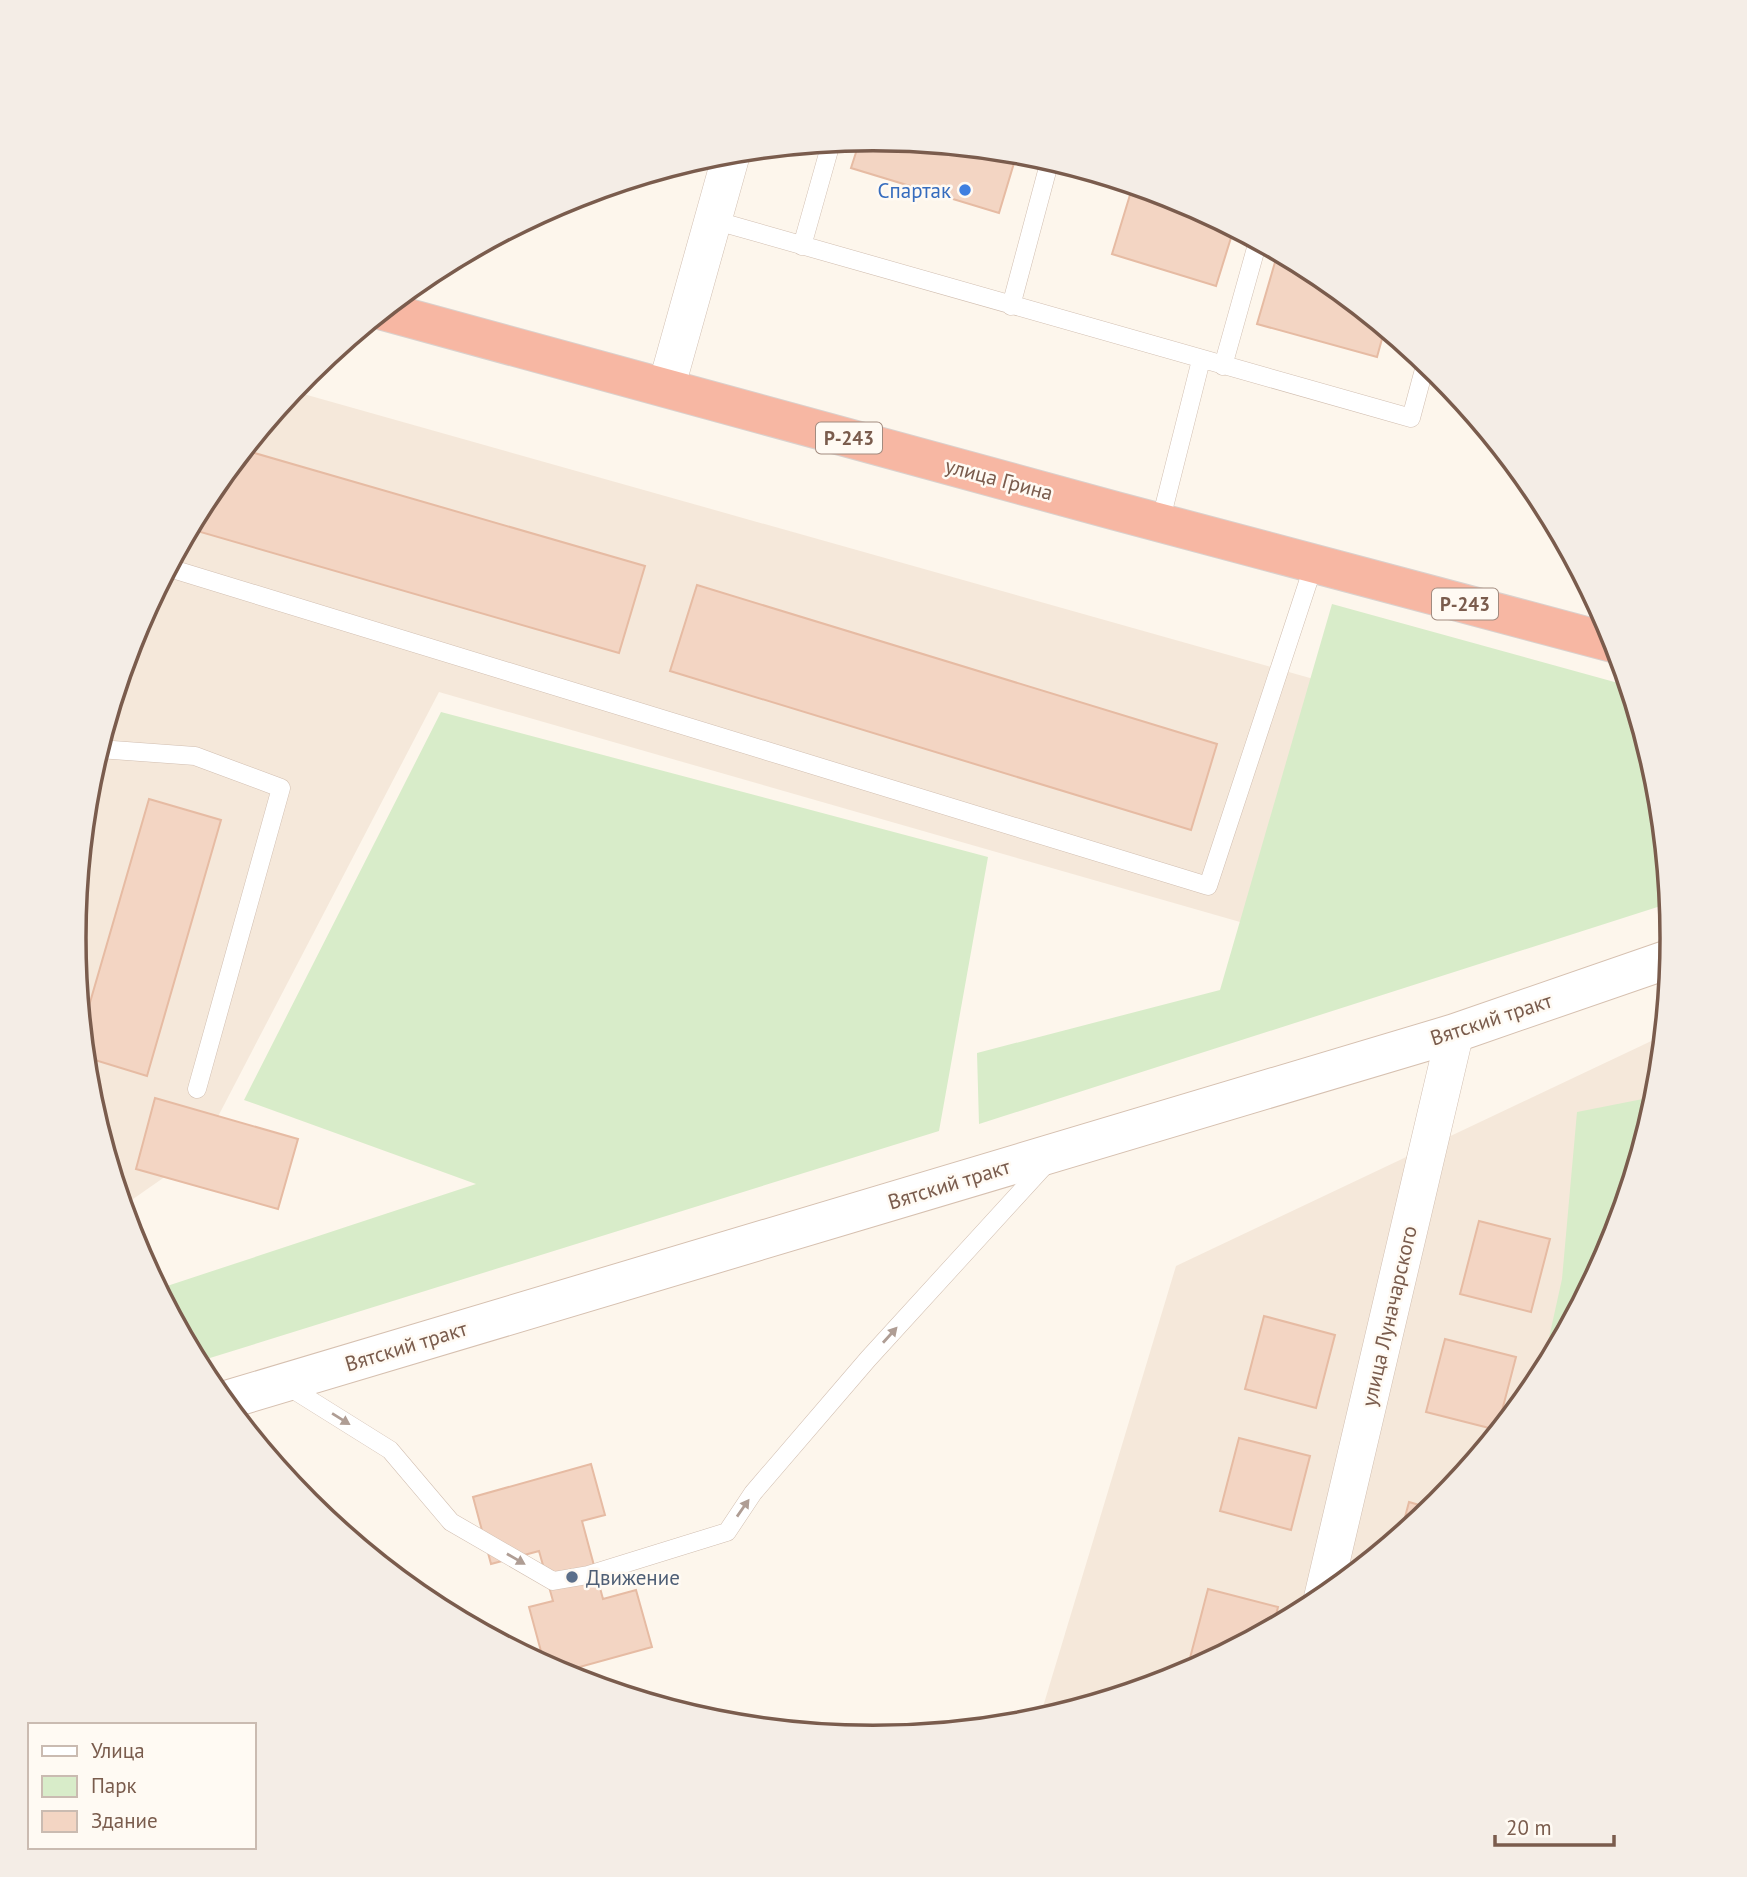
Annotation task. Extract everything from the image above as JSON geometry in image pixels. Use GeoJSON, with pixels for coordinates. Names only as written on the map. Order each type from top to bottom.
{"type":"FeatureCollection","features":[{"type":"Feature","properties":{"kind":"highway","name":"улица Грина"},"geometry":{"type":"LineString","coordinates":[[401,309],[666,388],[1602,640]]}},
{"type":"Feature","properties":{"kind":"main road","name":"Вятский тракт"},"geometry":{"type":"LineString","coordinates":[[234,1398],[1455,1032],[1661,962]]}},
{"type":"Feature","properties":{"kind":"street"},"geometry":{"type":"LineString","coordinates":[[666,388],[729,164]]}},
{"type":"Feature","properties":{"kind":"street","name":"улица Луначарского"},"geometry":{"type":"LineString","coordinates":[[1326,1582],[1455,1032]]}},
{"type":"Feature","properties":{"kind":"lane"},"geometry":{"type":"LineString","coordinates":[[802,246],[829,152]]}},
{"type":"Feature","properties":{"kind":"lane"},"geometry":{"type":"LineString","coordinates":[[1011,306],[1047,171]]}},
{"type":"Feature","properties":{"kind":"lane"},"geometry":{"type":"LineString","coordinates":[[713,220],[1411,418],[1423,374]]}},
{"type":"Feature","properties":{"kind":"lane"},"geometry":{"type":"LineString","coordinates":[[1223,366],[1256,250]]}},
{"type":"Feature","properties":{"kind":"lane"},"geometry":{"type":"LineString","coordinates":[[1160,523],[1201,360]]}},
{"type":"Feature","properties":{"kind":"lane"},"geometry":{"type":"LineString","coordinates":[[177,571],[1208,886],[1314,564]]}},
{"type":"Feature","properties":{"kind":"lane"},"geometry":{"type":"LineString","coordinates":[[109,750],[195,756],[281,788],[197,1089]]}},
{"type":"Feature","properties":{"kind":"lane"},"geometry":{"type":"LineString","coordinates":[[283,1383],[390,1450],[451,1522],[553,1581],[588,1575],[727,1532],[754,1493],[868,1359],[1057,1152]]}},
{"type":"Feature","properties":{"kind":"shaded area"},"geometry":{"type":"Polygon","coordinates":[[[304,394],[1335,685],[1261,928],[439,692],[199,1153],[131,1200],[113,1142],[92,1041],[86,939],[92,836],[101,785],[128,685],[167,590],[219,501],[249,459],[304,394]]]}},
{"type":"Feature","properties":{"kind":"shaded area"},"geometry":{"type":"Polygon","coordinates":[[[1655,1039],[1646,1092],[1619,1192],[1580,1287],[1528,1376],[1466,1458],[1431,1496],[1393,1531],[1311,1593],[1267,1621],[1175,1666],[1127,1684],[1043,1707],[1176,1266],[1655,1039]]]}},
{"type":"Feature","properties":{"kind":"green space"},"geometry":{"type":"Polygon","coordinates":[[[1332,604],[1618,683],[1646,785],[1655,836],[1660,906],[979,1124],[977,1053],[1220,990],[1332,604]]]}},
{"type":"Feature","properties":{"kind":"green space"},"geometry":{"type":"Polygon","coordinates":[[[441,712],[988,857],[939,1131],[208,1359],[167,1286],[476,1184],[244,1100],[441,712]]]}},
{"type":"Feature","properties":{"kind":"green space"},"geometry":{"type":"Polygon","coordinates":[[[1644,1099],[1619,1192],[1601,1240],[1580,1287],[1547,1346],[1562,1279],[1577,1112],[1644,1099]]]}},
{"type":"Feature","properties":{"kind":"building","name":"Спартак"},"geometry":{"type":"Polygon","coordinates":[[[856,151],[925,152],[1014,164],[999,213],[851,168],[856,151]]]}},
{"type":"Feature","properties":{"kind":"building"},"geometry":{"type":"Polygon","coordinates":[[[1130,194],[1231,237],[1216,286],[1112,254],[1130,194]]]}},
{"type":"Feature","properties":{"kind":"building"},"geometry":{"type":"Polygon","coordinates":[[[1275,261],[1311,284],[1382,338],[1377,357],[1257,324],[1275,261]]]}},
{"type":"Feature","properties":{"kind":"building"},"geometry":{"type":"Polygon","coordinates":[[[254,453],[645,566],[619,653],[199,532],[254,453]]]}},
{"type":"Feature","properties":{"kind":"building"},"geometry":{"type":"Polygon","coordinates":[[[697,585],[1217,744],[1191,830],[670,671],[697,585]]]}},
{"type":"Feature","properties":{"kind":"building"},"geometry":{"type":"Polygon","coordinates":[[[149,799],[221,820],[147,1076],[95,1060],[89,1007],[149,799]]]}},
{"type":"Feature","properties":{"kind":"building"},"geometry":{"type":"Polygon","coordinates":[[[155,1098],[298,1139],[278,1209],[136,1169],[155,1098]]]}},
{"type":"Feature","properties":{"kind":"building"},"geometry":{"type":"Polygon","coordinates":[[[1479,1221],[1550,1239],[1531,1312],[1460,1294],[1479,1221]]]}},
{"type":"Feature","properties":{"kind":"building"},"geometry":{"type":"Polygon","coordinates":[[[1264,1316],[1335,1335],[1316,1408],[1245,1389],[1264,1316]]]}},
{"type":"Feature","properties":{"kind":"building"},"geometry":{"type":"Polygon","coordinates":[[[1445,1339],[1516,1357],[1501,1413],[1490,1428],[1426,1412],[1445,1339]]]}},
{"type":"Feature","properties":{"kind":"building"},"geometry":{"type":"Polygon","coordinates":[[[1239,1438],[1310,1456],[1291,1530],[1220,1511],[1239,1438]]]}},
{"type":"Feature","properties":{"kind":"building","name":"Движение"},"geometry":{"type":"Polygon","coordinates":[[[591,1464],[605,1515],[582,1521],[603,1599],[636,1590],[652,1647],[577,1668],[541,1652],[529,1607],[553,1601],[539,1551],[491,1564],[473,1497],[591,1464]]]}},
{"type":"Feature","properties":{"kind":"building"},"geometry":{"type":"Polygon","coordinates":[[[1409,1502],[1421,1505],[1404,1521],[1409,1502]]]}},
{"type":"Feature","properties":{"kind":"building"},"geometry":{"type":"Polygon","coordinates":[[[1208,1589],[1278,1607],[1276,1615],[1267,1621],[1190,1659],[1208,1589]]]}},
{"type":"Feature","properties":{"kind":"place","name":"Спартак"},"geometry":{"type":"Point","coordinates":[965,190]}},
{"type":"Feature","properties":{"kind":"place","name":"Движение"},"geometry":{"type":"Point","coordinates":[572,1577]}}]}
